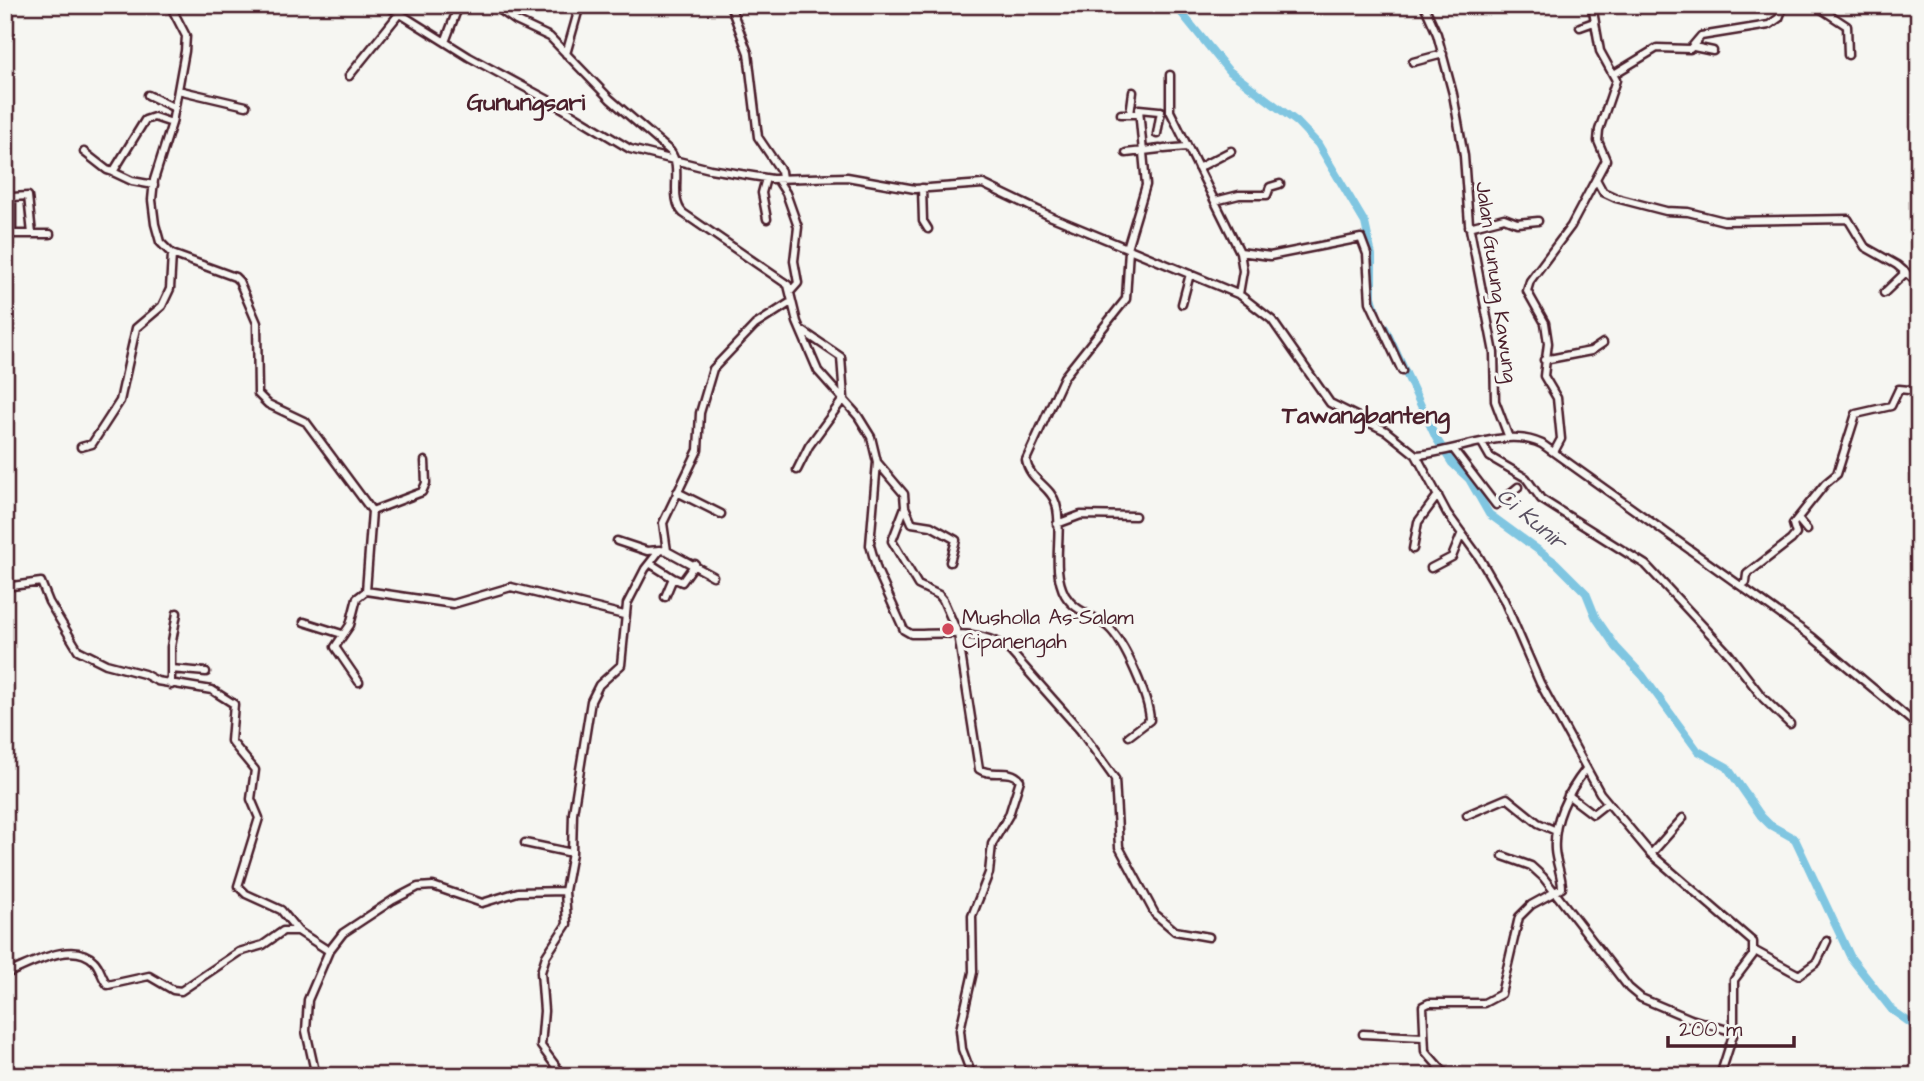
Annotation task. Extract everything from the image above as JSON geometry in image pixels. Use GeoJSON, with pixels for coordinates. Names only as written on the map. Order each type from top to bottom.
{"type":"FeatureCollection","features":[{"type":"Feature","properties":{"kind":"street"},"geometry":{"type":"LineString","coordinates":[[170,5],[186,36],[172,123],[154,185],[153,212],[160,242],[172,254],[237,278],[257,323],[258,394],[268,404],[306,422],[372,511],[366,591]]}},
{"type":"Feature","properties":{"kind":"street"},"geometry":{"type":"LineString","coordinates":[[386,5],[617,143],[673,161],[765,178],[847,177],[903,188],[964,183],[993,186],[1052,217],[1239,295],[1262,308],[1329,403],[1386,431],[1416,455],[1461,535],[1479,557],[1504,600],[1540,683],[1586,769],[1608,803],[1651,854],[1750,939],[1755,951],[1799,975],[1817,962],[1827,942]]}},
{"type":"Feature","properties":{"kind":"street"},"geometry":{"type":"LineString","coordinates":[[445,42],[459,5]]}},
{"type":"Feature","properties":{"kind":"street"},"geometry":{"type":"LineString","coordinates":[[493,5],[516,21],[550,37],[610,99],[670,151],[678,208],[784,281],[790,292],[799,328],[818,371],[844,398],[871,437],[877,462],[870,545],[877,570],[904,630],[911,634],[959,638],[1006,647],[1080,730],[1115,779],[1119,847],[1155,914],[1175,931],[1209,937]]}},
{"type":"Feature","properties":{"kind":"street"},"geometry":{"type":"LineString","coordinates":[[566,54],[580,5]]}},
{"type":"Feature","properties":{"kind":"street"},"geometry":{"type":"LineString","coordinates":[[730,5],[748,53],[758,137],[781,171],[780,179],[798,227],[794,261],[798,283],[790,292]]}},
{"type":"Feature","properties":{"kind":"street","name":"Jalan Gunung Kawung"},"geometry":{"type":"LineString","coordinates":[[1424,5],[1443,54],[1464,156],[1469,228],[1494,353],[1495,401],[1509,438]]}},
{"type":"Feature","properties":{"kind":"street"},"geometry":{"type":"LineString","coordinates":[[1554,452],[1561,439],[1560,420],[1556,393],[1544,376],[1548,343],[1545,323],[1528,296],[1530,281],[1557,246],[1606,160],[1598,135],[1614,88],[1614,74],[1601,51],[1592,5]]}},
{"type":"Feature","properties":{"kind":"street"},"geometry":{"type":"LineString","coordinates":[[1694,47],[1701,36],[1769,25],[1779,18],[1784,5]]}},
{"type":"Feature","properties":{"kind":"street"},"geometry":{"type":"LineString","coordinates":[[1815,5],[1846,25],[1848,55]]}},
{"type":"Feature","properties":{"kind":"street"},"geometry":{"type":"LineString","coordinates":[[349,76],[399,14]]}},
{"type":"Feature","properties":{"kind":"street"},"geometry":{"type":"LineString","coordinates":[[1580,27],[1594,22]]}},
{"type":"Feature","properties":{"kind":"street"},"geometry":{"type":"LineString","coordinates":[[1614,74],[1657,48],[1694,47],[1713,51]]}},
{"type":"Feature","properties":{"kind":"street"},"geometry":{"type":"LineString","coordinates":[[1413,62],[1443,54]]}},
{"type":"Feature","properties":{"kind":"street"},"geometry":{"type":"LineString","coordinates":[[1170,75],[1170,111],[1240,252],[1243,271],[1239,295]]}},
{"type":"Feature","properties":{"kind":"street"},"geometry":{"type":"LineString","coordinates":[[178,90],[246,106]]}},
{"type":"Feature","properties":{"kind":"street"},"geometry":{"type":"LineString","coordinates":[[1130,114],[1133,92]]}},
{"type":"Feature","properties":{"kind":"street"},"geometry":{"type":"LineString","coordinates":[[148,94],[175,108]]}},
{"type":"Feature","properties":{"kind":"street"},"geometry":{"type":"LineString","coordinates":[[1129,736],[1150,720],[1147,704],[1111,631],[1074,607],[1064,593],[1059,579],[1055,500],[1027,469],[1027,455],[1064,377],[1126,299],[1128,248],[1146,185],[1139,114],[1141,107],[1170,111]]}},
{"type":"Feature","properties":{"kind":"street"},"geometry":{"type":"LineString","coordinates":[[1157,134],[1159,111]]}},
{"type":"Feature","properties":{"kind":"street"},"geometry":{"type":"LineString","coordinates":[[1121,114],[1139,114]]}},
{"type":"Feature","properties":{"kind":"street"},"geometry":{"type":"LineString","coordinates":[[113,172],[145,120],[154,117],[172,123]]}},
{"type":"Feature","properties":{"kind":"street"},"geometry":{"type":"LineString","coordinates":[[1126,153],[1186,147]]}},
{"type":"Feature","properties":{"kind":"street"},"geometry":{"type":"LineString","coordinates":[[1198,167],[1231,151]]}},
{"type":"Feature","properties":{"kind":"street"},"geometry":{"type":"LineString","coordinates":[[84,152],[107,170],[132,181],[154,185]]}},
{"type":"Feature","properties":{"kind":"street"},"geometry":{"type":"LineString","coordinates":[[765,178],[762,193],[767,219]]}},
{"type":"Feature","properties":{"kind":"street"},"geometry":{"type":"LineString","coordinates":[[1596,179],[1603,192],[1616,198],[1713,220],[1848,219],[1868,250],[1906,272],[1919,284]]}},
{"type":"Feature","properties":{"kind":"street"},"geometry":{"type":"LineString","coordinates":[[1215,201],[1239,195],[1267,195],[1270,187],[1280,184]]}},
{"type":"Feature","properties":{"kind":"street"},"geometry":{"type":"LineString","coordinates":[[922,188],[923,221],[928,229]]}},
{"type":"Feature","properties":{"kind":"street"},"geometry":{"type":"LineString","coordinates":[[32,234],[28,196],[12,197],[9,234],[32,234],[51,234]]}},
{"type":"Feature","properties":{"kind":"street"},"geometry":{"type":"LineString","coordinates":[[1469,228],[1504,218],[1517,223],[1538,221]]}},
{"type":"Feature","properties":{"kind":"street"},"geometry":{"type":"LineString","coordinates":[[1240,252],[1270,256],[1361,238],[1367,254],[1372,308],[1402,371]]}},
{"type":"Feature","properties":{"kind":"street"},"geometry":{"type":"LineString","coordinates":[[81,447],[92,444],[120,401],[136,328],[162,306],[170,289],[172,254]]}},
{"type":"Feature","properties":{"kind":"street"},"geometry":{"type":"LineString","coordinates":[[1884,293],[1906,272]]}},
{"type":"Feature","properties":{"kind":"street"},"geometry":{"type":"LineString","coordinates":[[1182,304],[1190,274]]}},
{"type":"Feature","properties":{"kind":"street"},"geometry":{"type":"LineString","coordinates":[[563,1076],[541,1046],[544,1011],[541,977],[546,956],[567,924],[565,891],[572,853],[573,813],[590,701],[598,685],[621,665],[627,604],[651,564],[663,550],[663,523],[698,450],[700,413],[713,369],[755,325],[791,302]]}},
{"type":"Feature","properties":{"kind":"street"},"geometry":{"type":"LineString","coordinates":[[797,470],[814,439],[844,398],[841,357],[799,328]]}},
{"type":"Feature","properties":{"kind":"street"},"geometry":{"type":"LineString","coordinates":[[1544,360],[1591,351],[1602,343]]}},
{"type":"Feature","properties":{"kind":"street"},"geometry":{"type":"LineString","coordinates":[[1742,585],[1746,582],[1747,574],[1791,540],[1796,534],[1793,525],[1825,484],[1837,474],[1856,414],[1891,406],[1899,389],[1919,391]]}},
{"type":"Feature","properties":{"kind":"street"},"geometry":{"type":"LineString","coordinates":[[1416,455],[1438,454],[1482,443],[1525,437],[1554,452],[1742,585],[1841,661],[1919,727]]}},
{"type":"Feature","properties":{"kind":"street"},"geometry":{"type":"LineString","coordinates":[[1482,443],[1490,457],[1526,478],[1541,499],[1646,565],[1729,654],[1763,698],[1790,724]]}},
{"type":"Feature","properties":{"kind":"street"},"geometry":{"type":"LineString","coordinates":[[1452,451],[1495,504],[1499,505],[1518,487]]}},
{"type":"Feature","properties":{"kind":"street"},"geometry":{"type":"LineString","coordinates":[[372,511],[422,492],[426,483],[425,461]]}},
{"type":"Feature","properties":{"kind":"street"},"geometry":{"type":"LineString","coordinates":[[877,462],[901,487],[905,508],[912,523],[931,526],[956,540],[950,562]]}},
{"type":"Feature","properties":{"kind":"street"},"geometry":{"type":"LineString","coordinates":[[677,492],[720,514]]}},
{"type":"Feature","properties":{"kind":"street"},"geometry":{"type":"LineString","coordinates":[[1413,549],[1418,522],[1438,495]]}},
{"type":"Feature","properties":{"kind":"street"},"geometry":{"type":"LineString","coordinates":[[905,508],[892,541],[918,586],[943,600],[959,638],[979,769],[983,773],[1011,774],[1020,780],[1009,815],[992,844],[989,873],[972,916],[973,972],[960,1030],[962,1049],[972,1076]]}},
{"type":"Feature","properties":{"kind":"street"},"geometry":{"type":"LineString","coordinates":[[1057,524],[1079,515],[1135,516]]}},
{"type":"Feature","properties":{"kind":"street"},"geometry":{"type":"LineString","coordinates":[[1798,519],[1807,530]]}},
{"type":"Feature","properties":{"kind":"street"},"geometry":{"type":"LineString","coordinates":[[1431,568],[1452,557],[1461,535]]}},
{"type":"Feature","properties":{"kind":"street"},"geometry":{"type":"LineString","coordinates":[[617,541],[647,551],[663,550],[695,564],[713,576]]}},
{"type":"Feature","properties":{"kind":"street"},"geometry":{"type":"LineString","coordinates":[[651,564],[682,582],[695,564]]}},
{"type":"Feature","properties":{"kind":"street"},"geometry":{"type":"LineString","coordinates":[[665,597],[673,578]]}},
{"type":"Feature","properties":{"kind":"street"},"geometry":{"type":"LineString","coordinates":[[5,587],[41,582],[74,647],[106,664],[171,685],[212,690],[234,704],[231,741],[256,770],[251,799],[259,818],[239,887],[246,894],[281,910],[298,931],[329,951]]}},
{"type":"Feature","properties":{"kind":"street"},"geometry":{"type":"LineString","coordinates":[[359,682],[336,651],[336,642],[352,622],[357,598],[366,591],[453,604],[511,587],[624,615]]}},
{"type":"Feature","properties":{"kind":"street"},"geometry":{"type":"LineString","coordinates":[[171,685],[171,647],[177,613]]}},
{"type":"Feature","properties":{"kind":"street"},"geometry":{"type":"LineString","coordinates":[[304,622],[342,634]]}},
{"type":"Feature","properties":{"kind":"street"},"geometry":{"type":"LineString","coordinates":[[171,669],[206,672]]}},
{"type":"Feature","properties":{"kind":"street"},"geometry":{"type":"LineString","coordinates":[[1447,1076],[1426,1055],[1421,1014],[1426,1004],[1484,1003],[1497,998],[1503,988],[1519,917],[1531,905],[1556,894],[1563,886],[1555,850],[1556,831],[1568,795],[1586,769]]}},
{"type":"Feature","properties":{"kind":"street"},"geometry":{"type":"LineString","coordinates":[[1568,795],[1593,814],[1608,803]]}},
{"type":"Feature","properties":{"kind":"street"},"geometry":{"type":"LineString","coordinates":[[1466,815],[1507,798],[1538,823],[1556,831]]}},
{"type":"Feature","properties":{"kind":"street"},"geometry":{"type":"LineString","coordinates":[[1651,854],[1682,818]]}},
{"type":"Feature","properties":{"kind":"street"},"geometry":{"type":"LineString","coordinates":[[525,843],[572,853]]}},
{"type":"Feature","properties":{"kind":"street"},"geometry":{"type":"LineString","coordinates":[[1503,856],[1531,866],[1556,894],[1608,965],[1635,993],[1691,1018],[1734,1032]]}},
{"type":"Feature","properties":{"kind":"street"},"geometry":{"type":"LineString","coordinates":[[316,1076],[306,1031],[308,1000],[329,951],[344,933],[368,915],[418,887],[433,886],[482,903],[519,892],[565,891]]}},
{"type":"Feature","properties":{"kind":"street"},"geometry":{"type":"LineString","coordinates":[[5,974],[37,960],[75,954],[96,963],[108,985],[149,976],[173,990],[181,991],[239,952],[263,945],[283,931],[298,931]]}},
{"type":"Feature","properties":{"kind":"street"},"geometry":{"type":"LineString","coordinates":[[1720,1076],[1734,1032],[1734,980],[1755,951]]}},
{"type":"Feature","properties":{"kind":"street"},"geometry":{"type":"LineString","coordinates":[[1363,1034],[1423,1037]]}},
{"type":"Feature","properties":{"kind":"waterway","name":"Ci Kunir"},"geometry":{"type":"LineString","coordinates":[[1175,5],[1228,70],[1297,122],[1318,144],[1365,223],[1372,255],[1372,297],[1377,314]]}},
{"type":"Feature","properties":{"kind":"waterway","name":"Ci Kunir"},"geometry":{"type":"LineString","coordinates":[[1385,328],[1436,438],[1452,463],[1469,479],[1489,514],[1556,563],[1586,593],[1596,618],[1616,647],[1643,676],[1698,751],[1727,767],[1761,816],[1770,825],[1795,839],[1851,958],[1892,1010],[1919,1029]]}},
{"type":"Feature","properties":{"kind":"place","name":"Musholla As-Salam Cipanengah"},"geometry":{"type":"Point","coordinates":[948,629]}},
{"type":"Feature","properties":{"kind":"district","name":"Gunungsari"},"geometry":{"type":"Point","coordinates":[526,102]}},
{"type":"Feature","properties":{"kind":"district","name":"Tawangbanteng"},"geometry":{"type":"Point","coordinates":[1366,415]}}]}
